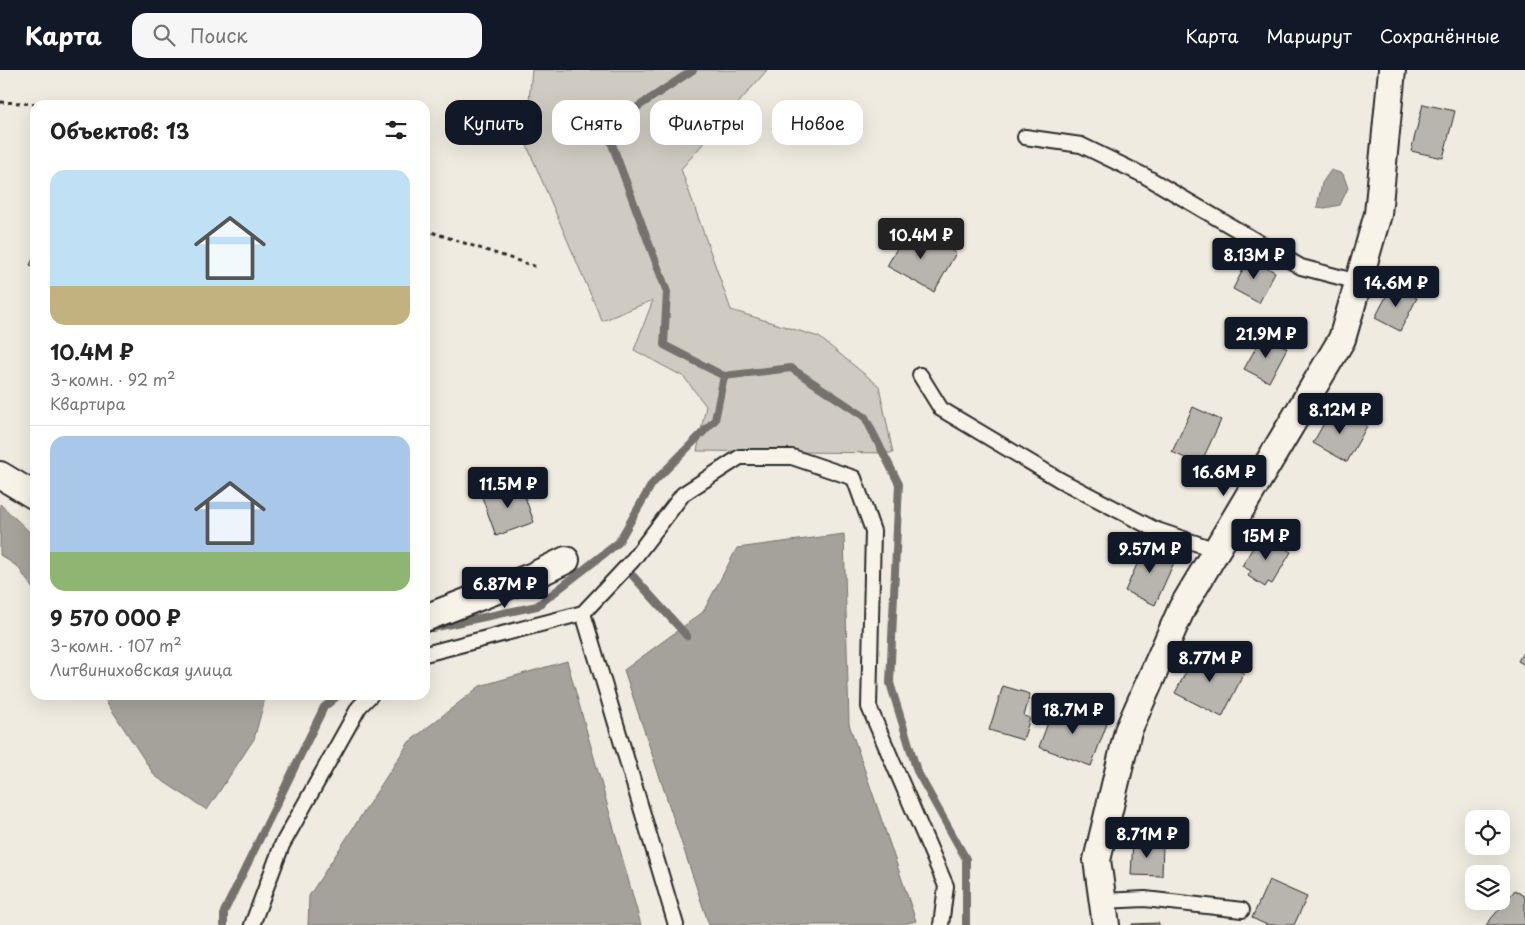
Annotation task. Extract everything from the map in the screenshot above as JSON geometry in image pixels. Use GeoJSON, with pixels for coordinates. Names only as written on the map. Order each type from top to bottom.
{"type":"FeatureCollection","features":[{"type":"Feature","properties":{"kind":"street"},"geometry":{"type":"LineString","coordinates":[[1104,913],[1097,860],[1128,730],[1182,608],[1342,339],[1378,214],[1392,70]]}},
{"type":"Feature","properties":{"kind":"street"},"geometry":{"type":"LineString","coordinates":[[0,475],[30,493]]}},
{"type":"Feature","properties":{"kind":"street"},"geometry":{"type":"LineString","coordinates":[[430,616],[532,576],[566,560]]}},
{"type":"Feature","properties":{"kind":"lane"},"geometry":{"type":"LineString","coordinates":[[1025,137],[1081,145],[1145,176],[1301,267],[1358,282]]}},
{"type":"Feature","properties":{"kind":"lane"},"geometry":{"type":"LineString","coordinates":[[920,375],[941,409],[1052,475],[1154,529],[1216,550]]}},
{"type":"Feature","properties":{"kind":"lane"},"geometry":{"type":"LineString","coordinates":[[430,653],[583,613],[632,561],[683,494],[740,457],[792,457],[854,478],[873,531],[869,708],[946,886],[941,925]]}},
{"type":"Feature","properties":{"kind":"lane"},"geometry":{"type":"LineString","coordinates":[[583,613],[676,925]]}},
{"type":"Feature","properties":{"kind":"lane"},"geometry":{"type":"LineString","coordinates":[[252,925],[282,844],[359,707],[366,700]]}},
{"type":"Feature","properties":{"kind":"lane"},"geometry":{"type":"LineString","coordinates":[[1104,913],[1145,899],[1242,910]]}},
{"type":"Feature","properties":{"kind":"path"},"geometry":{"type":"LineString","coordinates":[[0,102],[30,104]]}},
{"type":"Feature","properties":{"kind":"path"},"geometry":{"type":"LineString","coordinates":[[430,232],[538,267]]}},
{"type":"Feature","properties":{"kind":"shaded area"},"geometry":{"type":"Polygon","coordinates":[[[532,70],[767,70],[741,100],[650,100],[650,145],[702,145],[681,169],[731,310],[819,337],[879,386],[893,453],[697,451],[706,406],[684,377],[634,350],[653,300],[602,321],[527,145],[542,145],[542,100],[529,100],[532,70]]]}},
{"type":"Feature","properties":{"kind":"shaded area"},"geometry":{"type":"Polygon","coordinates":[[[1331,170],[1343,174],[1348,188],[1340,205],[1325,208],[1317,207],[1322,183],[1331,170]]]}},
{"type":"Feature","properties":{"kind":"shaded area"},"geometry":{"type":"Polygon","coordinates":[[[0,504],[30,532],[30,585],[18,567],[0,555],[0,504]]]}},
{"type":"Feature","properties":{"kind":"shaded area"},"geometry":{"type":"Polygon","coordinates":[[[844,534],[849,724],[916,921],[900,925],[709,925],[624,670],[703,612],[737,548],[844,534]]]}},
{"type":"Feature","properties":{"kind":"shaded area"},"geometry":{"type":"Polygon","coordinates":[[[567,661],[641,925],[308,925],[309,896],[409,742],[480,686],[567,661]]]}},
{"type":"Feature","properties":{"kind":"shaded area"},"geometry":{"type":"Polygon","coordinates":[[[105,700],[265,700],[254,739],[207,810],[155,776],[105,700]]]}},
{"type":"Feature","properties":{"kind":"building"},"geometry":{"type":"Polygon","coordinates":[[[1423,104],[1455,111],[1443,158],[1411,151],[1423,104]]]}},
{"type":"Feature","properties":{"kind":"building"},"geometry":{"type":"Polygon","coordinates":[[[909,227],[956,253],[934,292],[887,266],[909,227]]]}},
{"type":"Feature","properties":{"kind":"building"},"geometry":{"type":"Polygon","coordinates":[[[1249,258],[1275,272],[1259,303],[1233,289],[1249,258]]]}},
{"type":"Feature","properties":{"kind":"building"},"geometry":{"type":"Polygon","coordinates":[[[1392,285],[1417,298],[1400,331],[1375,318],[1392,285]]]}},
{"type":"Feature","properties":{"kind":"building"},"geometry":{"type":"Polygon","coordinates":[[[1263,335],[1287,348],[1269,382],[1244,369],[1263,335]]]}},
{"type":"Feature","properties":{"kind":"building"},"geometry":{"type":"Polygon","coordinates":[[[1193,407],[1221,420],[1200,465],[1172,452],[1193,407]]]}},
{"type":"Feature","properties":{"kind":"building"},"geometry":{"type":"Polygon","coordinates":[[[1333,407],[1367,426],[1347,462],[1313,443],[1333,407]]]}},
{"type":"Feature","properties":{"kind":"building"},"geometry":{"type":"Polygon","coordinates":[[[520,483],[534,522],[496,536],[482,497],[520,483]]]}},
{"type":"Feature","properties":{"kind":"building"},"geometry":{"type":"Polygon","coordinates":[[[1261,534],[1291,552],[1272,584],[1268,582],[1265,587],[1248,576],[1251,571],[1242,566],[1261,534]]]}},
{"type":"Feature","properties":{"kind":"building"},"geometry":{"type":"Polygon","coordinates":[[[1146,544],[1176,558],[1155,605],[1125,591],[1146,544]]]}},
{"type":"Feature","properties":{"kind":"building"},"geometry":{"type":"Polygon","coordinates":[[[1198,649],[1244,673],[1222,717],[1175,693],[1198,649]]]}},
{"type":"Feature","properties":{"kind":"building"},"geometry":{"type":"Polygon","coordinates":[[[1525,649],[1525,665],[1518,661],[1525,649]]]}},
{"type":"Feature","properties":{"kind":"building"},"geometry":{"type":"Polygon","coordinates":[[[1003,686],[1030,694],[1024,716],[1030,718],[1023,740],[989,730],[1003,686]]]}},
{"type":"Feature","properties":{"kind":"building"},"geometry":{"type":"Polygon","coordinates":[[[1055,704],[1107,724],[1091,766],[1039,747],[1055,704]]]}},
{"type":"Feature","properties":{"kind":"building"},"geometry":{"type":"Polygon","coordinates":[[[1133,841],[1163,843],[1162,876],[1131,875],[1133,841]]]}},
{"type":"Feature","properties":{"kind":"building"},"geometry":{"type":"Polygon","coordinates":[[[1269,880],[1307,897],[1294,925],[1267,925],[1252,918],[1269,880]]]}},
{"type":"Feature","properties":{"kind":"building"},"geometry":{"type":"Polygon","coordinates":[[[1515,890],[1525,897],[1525,925],[1486,925],[1498,910],[1510,910],[1510,896],[1515,890]]]}},
{"type":"Feature","properties":{"kind":"building"},"geometry":{"type":"Polygon","coordinates":[[[1159,923],[1159,925],[1132,925],[1132,924],[1159,923]]]}},
{"type":"Feature","properties":{"kind":"waterway"},"geometry":{"type":"LineString","coordinates":[[693,70],[606,128],[667,292],[664,345],[724,376],[791,368],[865,417],[899,484],[890,683],[917,771],[966,859],[966,925]]}},
{"type":"Feature","properties":{"kind":"waterway"},"geometry":{"type":"LineString","coordinates":[[432,628],[537,606],[618,543],[652,484],[715,420],[724,376]]}},
{"type":"Feature","properties":{"kind":"waterway"},"geometry":{"type":"LineString","coordinates":[[633,576],[687,636]]}},
{"type":"Feature","properties":{"kind":"waterway"},"geometry":{"type":"LineString","coordinates":[[224,925],[224,912],[324,707],[333,700]]}}]}
